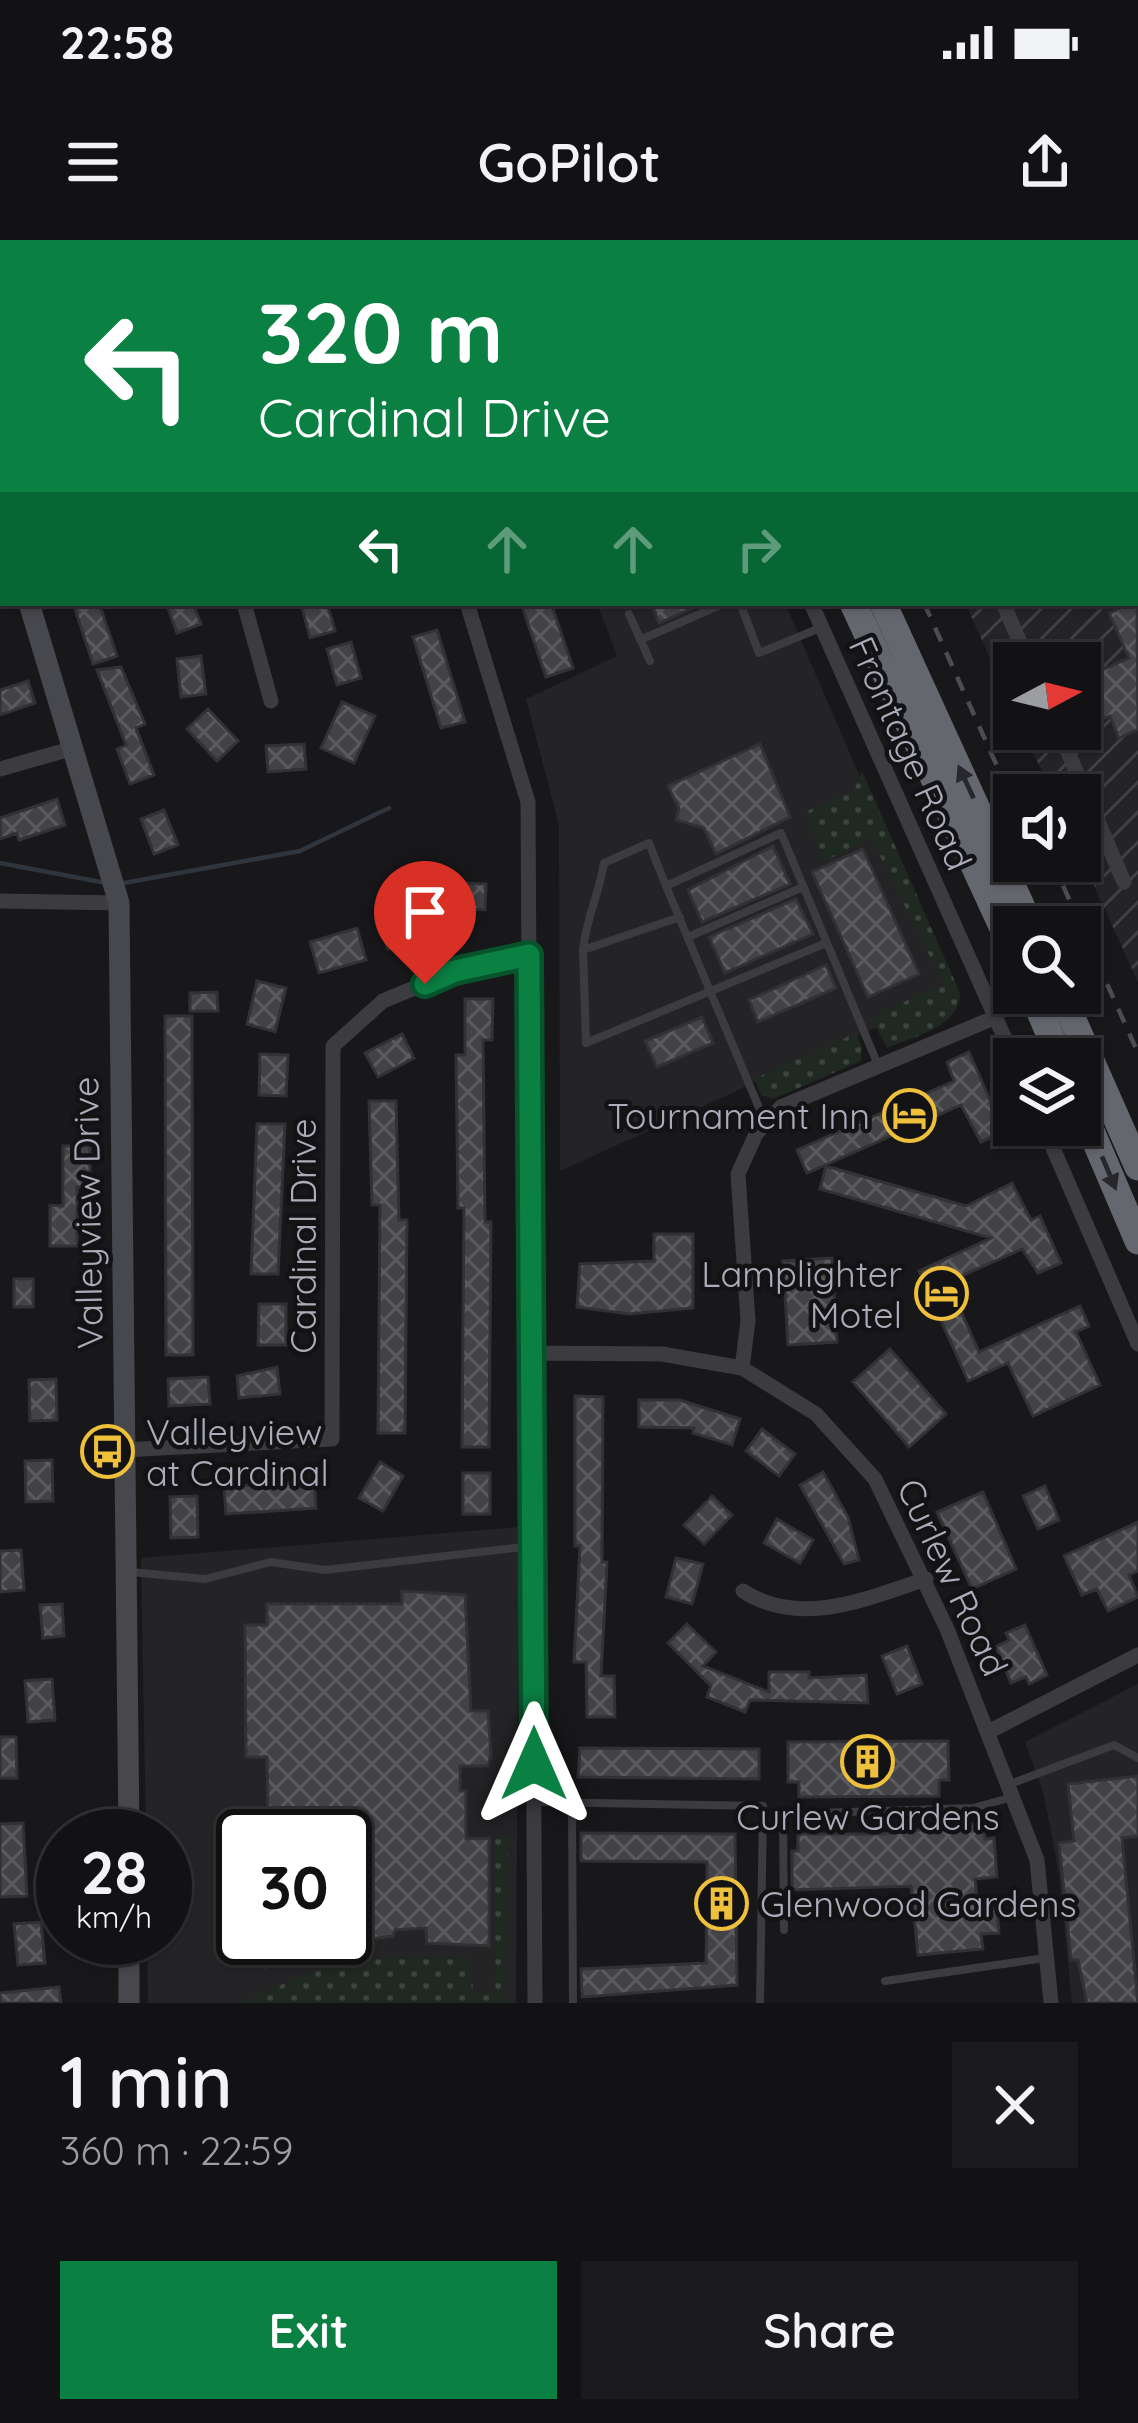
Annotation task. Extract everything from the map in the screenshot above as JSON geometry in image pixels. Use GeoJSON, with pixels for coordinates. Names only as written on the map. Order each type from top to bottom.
{"type":"FeatureCollection","features":[{"type":"Feature","properties":{"kind":"highway"},"geometry":{"type":"LineString","coordinates":[[854,606],[993,906]]}},
{"type":"Feature","properties":{"kind":"highway"},"geometry":{"type":"LineString","coordinates":[[885,606],[1021,906]]}},
{"type":"Feature","properties":{"kind":"highway"},"geometry":{"type":"LineString","coordinates":[[1069,1014],[1138,1167]]}},
{"type":"Feature","properties":{"kind":"highway"},"geometry":{"type":"LineString","coordinates":[[1097,1146],[1138,1241]]}},
{"type":"Feature","properties":{"kind":"street","name":"Valleyview Drive"},"geometry":{"type":"LineString","coordinates":[[30,606],[119,903],[129,1809]]}},
{"type":"Feature","properties":{"kind":"street"},"geometry":{"type":"LineString","coordinates":[[245,606],[271,701]]}},
{"type":"Feature","properties":{"kind":"street"},"geometry":{"type":"LineString","coordinates":[[468,606],[528,802],[536,2003]]}},
{"type":"Feature","properties":{"kind":"street","name":"Frontage Road"},"geometry":{"type":"LineString","coordinates":[[812,606],[1005,1038]]}},
{"type":"Feature","properties":{"kind":"street"},"geometry":{"type":"LineString","coordinates":[[1004,606],[1020,642]]}},
{"type":"Feature","properties":{"kind":"street"},"geometry":{"type":"LineString","coordinates":[[0,769],[74,748]]}},
{"type":"Feature","properties":{"kind":"street"},"geometry":{"type":"LineString","coordinates":[[1067,750],[1124,882]]}},
{"type":"Feature","properties":{"kind":"street"},"geometry":{"type":"LineString","coordinates":[[0,901],[119,903]]}},
{"type":"Feature","properties":{"kind":"street","name":"Cardinal Drive"},"geometry":{"type":"LineString","coordinates":[[123,1450],[332,1438],[333,1046],[382,1001],[455,971],[529,955]]}},
{"type":"Feature","properties":{"kind":"street"},"geometry":{"type":"LineString","coordinates":[[742,1367],[748,1321],[738,1174],[766,1123],[782,1107],[996,1017]]}},
{"type":"Feature","properties":{"kind":"street"},"geometry":{"type":"LineString","coordinates":[[1052,1146],[1138,1343]]}},
{"type":"Feature","properties":{"kind":"street","name":"Curlew Road"},"geometry":{"type":"LineString","coordinates":[[532,1353],[662,1354],[742,1367],[816,1414],[875,1479],[926,1579],[990,1731],[1037,1860],[1051,2003]]}},
{"type":"Feature","properties":{"kind":"street"},"geometry":{"type":"LineString","coordinates":[[743,1591],[771,1609],[839,1607],[926,1579]]}},
{"type":"Feature","properties":{"kind":"street"},"geometry":{"type":"LineString","coordinates":[[990,1731],[1138,1655]]}},
{"type":"Feature","properties":{"kind":"street"},"geometry":{"type":"LineString","coordinates":[[129,1965],[129,2003]]}},
{"type":"Feature","properties":{"kind":"lane"},"geometry":{"type":"LineString","coordinates":[[640,640],[717,606]]}},
{"type":"Feature","properties":{"kind":"lane"},"geometry":{"type":"LineString","coordinates":[[741,606],[759,652],[822,628]]}},
{"type":"Feature","properties":{"kind":"lane"},"geometry":{"type":"LineString","coordinates":[[628,614],[650,661]]}},
{"type":"Feature","properties":{"kind":"lane"},"geometry":{"type":"LineString","coordinates":[[666,886],[781,833],[879,1066]]}},
{"type":"Feature","properties":{"kind":"lane"},"geometry":{"type":"LineString","coordinates":[[766,1123],[711,993],[680,917],[666,886],[649,843],[604,862],[598,900],[586,920],[583,950],[586,1043],[711,993],[826,943]]}},
{"type":"Feature","properties":{"kind":"lane"},"geometry":{"type":"LineString","coordinates":[[688,937],[802,887]]}},
{"type":"Feature","properties":{"kind":"lane"},"geometry":{"type":"LineString","coordinates":[[583,950],[680,917]]}},
{"type":"Feature","properties":{"kind":"lane"},"geometry":{"type":"LineString","coordinates":[[125,1571],[205,1579],[271,1562],[325,1570],[533,1546]]}},
{"type":"Feature","properties":{"kind":"lane"},"geometry":{"type":"LineString","coordinates":[[784,1930],[783,1814],[973,1808],[1114,1745],[1138,1758]]}},
{"type":"Feature","properties":{"kind":"lane"},"geometry":{"type":"LineString","coordinates":[[534,1802],[763,1806],[760,2003]]}},
{"type":"Feature","properties":{"kind":"lane"},"geometry":{"type":"LineString","coordinates":[[572,1803],[573,2003]]}},
{"type":"Feature","properties":{"kind":"lane"},"geometry":{"type":"LineString","coordinates":[[885,1981],[1047,1958]]}},
{"type":"Feature","properties":{"kind":"shaded area"},"geometry":{"type":"Polygon","coordinates":[[[598,606],[786,606],[953,993],[560,1171],[559,825],[526,699],[617,656],[598,606]]]}},
{"type":"Feature","properties":{"kind":"shaded area"},"geometry":{"type":"Polygon","coordinates":[[[966,606],[1138,606],[1138,982],[1092,882],[1101,882],[1101,774],[1043,774],[1032,750],[1101,750],[1101,642],[993,642],[993,665],[966,606]]]}},
{"type":"Feature","properties":{"kind":"shaded area"},"geometry":{"type":"Polygon","coordinates":[[[862,771],[960,993],[958,1005],[944,1023],[887,1048],[871,1018],[943,983],[871,838],[823,862],[805,812],[854,790],[862,771]]]}},
{"type":"Feature","properties":{"kind":"shaded area"},"geometry":{"type":"Polygon","coordinates":[[[856,1033],[861,1061],[773,1099],[761,1095],[754,1079],[856,1033]]]}},
{"type":"Feature","properties":{"kind":"shaded area"},"geometry":{"type":"Polygon","coordinates":[[[519,1527],[516,2003],[148,2003],[147,1965],[192,1965],[192,1809],[146,1809],[141,1558],[519,1527]]]}},
{"type":"Feature","properties":{"kind":"shaded area"},"geometry":{"type":"Polygon","coordinates":[[[1138,1684],[1138,2003],[1072,2003],[1059,1875],[1044,1795],[1025,1742],[1138,1684]]]}},
{"type":"Feature","properties":{"kind":"shaded area"},"geometry":{"type":"Polygon","coordinates":[[[495,1836],[508,1836],[506,2003],[242,2003],[324,1965],[372,1965],[372,1958],[471,1958],[473,1991],[494,1995],[495,1836]]]}},
{"type":"Feature","properties":{"kind":"building"},"geometry":{"type":"Polygon","coordinates":[[[74,606],[100,606],[117,656],[93,664],[74,606]]]}},
{"type":"Feature","properties":{"kind":"building"},"geometry":{"type":"Polygon","coordinates":[[[167,606],[194,606],[201,624],[177,633],[167,606]]]}},
{"type":"Feature","properties":{"kind":"building"},"geometry":{"type":"Polygon","coordinates":[[[302,606],[328,606],[335,631],[310,638],[302,606]]]}},
{"type":"Feature","properties":{"kind":"building"},"geometry":{"type":"Polygon","coordinates":[[[522,606],[552,606],[573,668],[546,677],[522,606]]]}},
{"type":"Feature","properties":{"kind":"building"},"geometry":{"type":"Polygon","coordinates":[[[652,606],[697,606],[659,623],[652,606]]]}},
{"type":"Feature","properties":{"kind":"building"},"geometry":{"type":"Polygon","coordinates":[[[1137,606],[1138,729],[1119,738],[1110,716],[1103,719],[1101,715],[1101,670],[1129,658],[1109,613],[1137,606]]]}},
{"type":"Feature","properties":{"kind":"building"},"geometry":{"type":"Polygon","coordinates":[[[437,630],[465,722],[441,728],[413,637],[437,630]]]}},
{"type":"Feature","properties":{"kind":"building"},"geometry":{"type":"Polygon","coordinates":[[[351,642],[361,678],[337,685],[327,649],[351,642]]]}},
{"type":"Feature","properties":{"kind":"building"},"geometry":{"type":"Polygon","coordinates":[[[201,656],[206,694],[181,697],[177,659],[201,656]]]}},
{"type":"Feature","properties":{"kind":"building"},"geometry":{"type":"Polygon","coordinates":[[[121,667],[145,724],[136,728],[154,775],[130,784],[117,749],[126,745],[97,670],[121,667]]]}},
{"type":"Feature","properties":{"kind":"building"},"geometry":{"type":"Polygon","coordinates":[[[28,681],[35,703],[0,715],[0,690],[28,681]]]}},
{"type":"Feature","properties":{"kind":"building"},"geometry":{"type":"Polygon","coordinates":[[[342,702],[375,716],[354,763],[321,748],[342,702]]]}},
{"type":"Feature","properties":{"kind":"building"},"geometry":{"type":"Polygon","coordinates":[[[208,709],[238,741],[217,761],[187,729],[208,709]]]}},
{"type":"Feature","properties":{"kind":"building"},"geometry":{"type":"Polygon","coordinates":[[[304,744],[306,769],[268,772],[266,746],[304,744]]]}},
{"type":"Feature","properties":{"kind":"building"},"geometry":{"type":"Polygon","coordinates":[[[760,744],[790,817],[716,854],[704,828],[676,820],[679,809],[668,786],[760,744]]]}},
{"type":"Feature","properties":{"kind":"building"},"geometry":{"type":"Polygon","coordinates":[[[57,799],[65,825],[19,840],[17,833],[0,839],[0,818],[57,799]]]}},
{"type":"Feature","properties":{"kind":"building"},"geometry":{"type":"Polygon","coordinates":[[[164,810],[178,845],[154,854],[141,819],[164,810]]]}},
{"type":"Feature","properties":{"kind":"building"},"geometry":{"type":"Polygon","coordinates":[[[773,846],[790,884],[702,922],[688,890],[773,846]]]}},
{"type":"Feature","properties":{"kind":"building"},"geometry":{"type":"Polygon","coordinates":[[[863,849],[919,974],[868,997],[812,872],[863,849]]]}},
{"type":"Feature","properties":{"kind":"building"},"geometry":{"type":"Polygon","coordinates":[[[448,883],[486,884],[485,910],[447,908],[448,883]]]}},
{"type":"Feature","properties":{"kind":"building"},"geometry":{"type":"Polygon","coordinates":[[[796,899],[813,934],[725,973],[709,937],[796,899]]]}},
{"type":"Feature","properties":{"kind":"building"},"geometry":{"type":"Polygon","coordinates":[[[414,912],[423,935],[388,949],[379,926],[414,912]]]}},
{"type":"Feature","properties":{"kind":"building"},"geometry":{"type":"Polygon","coordinates":[[[357,928],[366,960],[319,973],[310,942],[357,928]]]}},
{"type":"Feature","properties":{"kind":"building"},"geometry":{"type":"Polygon","coordinates":[[[826,965],[836,988],[758,1022],[749,1000],[826,965]]]}},
{"type":"Feature","properties":{"kind":"building"},"geometry":{"type":"Polygon","coordinates":[[[257,981],[286,988],[275,1032],[247,1024],[257,981]]]}},
{"type":"Feature","properties":{"kind":"building"},"geometry":{"type":"Polygon","coordinates":[[[217,992],[218,1011],[190,1011],[190,993],[217,992]]]}},
{"type":"Feature","properties":{"kind":"building"},"geometry":{"type":"Polygon","coordinates":[[[465,999],[493,999],[492,1040],[483,1040],[485,1222],[491,1222],[489,1447],[462,1447],[464,1208],[458,1208],[456,1055],[465,1055],[465,999]]]}},
{"type":"Feature","properties":{"kind":"building"},"geometry":{"type":"Polygon","coordinates":[[[165,1016],[192,1016],[193,1355],[166,1355],[165,1016]]]}},
{"type":"Feature","properties":{"kind":"building"},"geometry":{"type":"Polygon","coordinates":[[[702,1017],[713,1043],[657,1067],[645,1041],[702,1017]]]}},
{"type":"Feature","properties":{"kind":"building"},"geometry":{"type":"Polygon","coordinates":[[[402,1034],[414,1058],[378,1077],[365,1053],[402,1034]]]}},
{"type":"Feature","properties":{"kind":"building","name":"Tournament Inn"},"geometry":{"type":"Polygon","coordinates":[[[969,1052],[993,1107],[993,1137],[981,1142],[961,1105],[807,1173],[797,1150],[954,1081],[947,1062],[969,1052]]]}},
{"type":"Feature","properties":{"kind":"building"},"geometry":{"type":"Polygon","coordinates":[[[260,1054],[288,1055],[286,1096],[259,1095],[260,1054]]]}},
{"type":"Feature","properties":{"kind":"building"},"geometry":{"type":"Polygon","coordinates":[[[369,1101],[396,1101],[399,1220],[407,1220],[405,1433],[378,1433],[380,1205],[372,1205],[369,1101]]]}},
{"type":"Feature","properties":{"kind":"building"},"geometry":{"type":"Polygon","coordinates":[[[257,1124],[285,1124],[278,1274],[251,1274],[257,1124]]]}},
{"type":"Feature","properties":{"kind":"building"},"geometry":{"type":"Polygon","coordinates":[[[63,1146],[90,1146],[90,1187],[77,1187],[77,1246],[50,1246],[50,1205],[63,1206],[63,1146]]]}},
{"type":"Feature","properties":{"kind":"building"},"geometry":{"type":"Polygon","coordinates":[[[826,1166],[966,1206],[1012,1183],[1031,1220],[1040,1216],[1061,1263],[1038,1273],[1022,1249],[948,1282],[979,1352],[1080,1306],[1089,1326],[1076,1332],[1100,1385],[1033,1416],[1008,1363],[968,1381],[919,1271],[991,1238],[820,1189],[826,1166]]]}},
{"type":"Feature","properties":{"kind":"building"},"geometry":{"type":"Polygon","coordinates":[[[654,1234],[693,1234],[693,1308],[629,1314],[577,1307],[580,1264],[654,1261],[654,1234]]]}},
{"type":"Feature","properties":{"kind":"building"},"geometry":{"type":"Polygon","coordinates":[[[832,1258],[837,1342],[788,1345],[783,1261],[832,1258]]]}},
{"type":"Feature","properties":{"kind":"building"},"geometry":{"type":"Polygon","coordinates":[[[14,1279],[33,1279],[33,1307],[14,1307],[14,1279]]]}},
{"type":"Feature","properties":{"kind":"building"},"geometry":{"type":"Polygon","coordinates":[[[259,1304],[286,1304],[286,1345],[258,1345],[259,1304]]]}},
{"type":"Feature","properties":{"kind":"building"},"geometry":{"type":"Polygon","coordinates":[[[890,1349],[946,1414],[909,1447],[853,1382],[890,1349]]]}},
{"type":"Feature","properties":{"kind":"building"},"geometry":{"type":"Polygon","coordinates":[[[277,1367],[280,1394],[239,1398],[237,1376],[277,1367]]]}},
{"type":"Feature","properties":{"kind":"building"},"geometry":{"type":"Polygon","coordinates":[[[208,1377],[210,1404],[169,1406],[168,1379],[208,1377]]]}},
{"type":"Feature","properties":{"kind":"building"},"geometry":{"type":"Polygon","coordinates":[[[56,1379],[57,1420],[30,1421],[29,1380],[56,1379]]]}},
{"type":"Feature","properties":{"kind":"building"},"geometry":{"type":"Polygon","coordinates":[[[575,1396],[603,1397],[602,1562],[607,1562],[601,1676],[614,1676],[615,1717],[587,1717],[586,1662],[574,1662],[580,1546],[575,1546],[575,1396]]]}},
{"type":"Feature","properties":{"kind":"building"},"geometry":{"type":"Polygon","coordinates":[[[639,1400],[680,1400],[740,1419],[732,1445],[693,1433],[694,1428],[639,1427],[639,1400]]]}},
{"type":"Feature","properties":{"kind":"building"},"geometry":{"type":"Polygon","coordinates":[[[762,1429],[795,1454],[779,1476],[746,1451],[762,1429]]]}},
{"type":"Feature","properties":{"kind":"building"},"geometry":{"type":"Polygon","coordinates":[[[52,1460],[53,1501],[26,1502],[25,1461],[52,1460]]]}},
{"type":"Feature","properties":{"kind":"building"},"geometry":{"type":"Polygon","coordinates":[[[380,1462],[403,1476],[383,1511],[359,1498],[380,1462]]]}},
{"type":"Feature","properties":{"kind":"building"},"geometry":{"type":"Polygon","coordinates":[[[823,1472],[848,1517],[859,1560],[844,1564],[800,1485],[823,1472]]]}},
{"type":"Feature","properties":{"kind":"building"},"geometry":{"type":"Polygon","coordinates":[[[463,1473],[490,1473],[490,1514],[463,1514],[463,1473]]]}},
{"type":"Feature","properties":{"kind":"building"},"geometry":{"type":"Polygon","coordinates":[[[314,1481],[316,1508],[226,1514],[224,1487],[314,1481]]]}},
{"type":"Feature","properties":{"kind":"building"},"geometry":{"type":"Polygon","coordinates":[[[1045,1486],[1059,1520],[1038,1529],[1023,1496],[1045,1486]]]}},
{"type":"Feature","properties":{"kind":"building"},"geometry":{"type":"Polygon","coordinates":[[[983,1492],[1016,1569],[972,1589],[937,1512],[983,1492]]]}},
{"type":"Feature","properties":{"kind":"building"},"geometry":{"type":"Polygon","coordinates":[[[197,1496],[198,1537],[171,1538],[170,1497],[197,1496]]]}},
{"type":"Feature","properties":{"kind":"building"},"geometry":{"type":"Polygon","coordinates":[[[712,1496],[732,1515],[704,1544],[684,1525],[712,1496]]]}},
{"type":"Feature","properties":{"kind":"building"},"geometry":{"type":"Polygon","coordinates":[[[777,1519],[813,1540],[800,1563],[764,1543],[777,1519]]]}},
{"type":"Feature","properties":{"kind":"building"},"geometry":{"type":"Polygon","coordinates":[[[1138,1522],[1138,1571],[1129,1575],[1138,1597],[1108,1611],[1097,1589],[1082,1595],[1064,1556],[1138,1522]]]}},
{"type":"Feature","properties":{"kind":"building"},"geometry":{"type":"Polygon","coordinates":[[[21,1550],[24,1590],[0,1592],[0,1551],[21,1550]]]}},
{"type":"Feature","properties":{"kind":"building"},"geometry":{"type":"Polygon","coordinates":[[[676,1558],[703,1564],[692,1604],[666,1597],[676,1558]]]}},
{"type":"Feature","properties":{"kind":"building"},"geometry":{"type":"Polygon","coordinates":[[[402,1591],[465,1595],[471,1711],[488,1711],[491,1755],[488,1766],[460,1766],[460,1791],[466,1791],[466,1839],[489,1838],[489,1946],[427,1943],[426,1928],[395,1930],[393,1936],[372,1939],[372,1809],[268,1809],[267,1757],[246,1757],[245,1625],[267,1625],[267,1604],[402,1604],[402,1591]]]}},
{"type":"Feature","properties":{"kind":"building"},"geometry":{"type":"Polygon","coordinates":[[[62,1604],[64,1636],[43,1638],[40,1605],[62,1604]]]}},
{"type":"Feature","properties":{"kind":"building"},"geometry":{"type":"Polygon","coordinates":[[[687,1624],[716,1652],[703,1666],[769,1692],[769,1672],[809,1672],[809,1678],[866,1675],[868,1703],[750,1700],[745,1712],[707,1697],[711,1686],[668,1643],[687,1624]]]}},
{"type":"Feature","properties":{"kind":"building"},"geometry":{"type":"Polygon","coordinates":[[[1025,1625],[1047,1675],[1029,1684],[1026,1677],[1011,1683],[996,1647],[1009,1640],[1006,1633],[1025,1625]]]}},
{"type":"Feature","properties":{"kind":"building"},"geometry":{"type":"Polygon","coordinates":[[[907,1646],[922,1684],[897,1694],[882,1656],[907,1646]]]}},
{"type":"Feature","properties":{"kind":"building"},"geometry":{"type":"Polygon","coordinates":[[[52,1679],[55,1720],[28,1722],[25,1681],[52,1679]]]}},
{"type":"Feature","properties":{"kind":"building"},"geometry":{"type":"Polygon","coordinates":[[[0,1737],[16,1737],[17,1778],[0,1778],[0,1737]]]}},
{"type":"Feature","properties":{"kind":"building","name":"Curlew Gardens"},"geometry":{"type":"Polygon","coordinates":[[[948,1741],[949,1780],[939,1780],[939,1796],[799,1797],[799,1782],[788,1782],[788,1742],[948,1741]]]}},
{"type":"Feature","properties":{"kind":"building"},"geometry":{"type":"Polygon","coordinates":[[[580,1748],[759,1749],[759,1779],[578,1777],[580,1748]]]}},
{"type":"Feature","properties":{"kind":"building"},"geometry":{"type":"Polygon","coordinates":[[[1138,1776],[1138,1836],[1122,1838],[1138,2003],[1087,2003],[1078,1960],[1071,1960],[1059,1843],[1074,1841],[1068,1784],[1138,1776]]]}},
{"type":"Feature","properties":{"kind":"building"},"geometry":{"type":"Polygon","coordinates":[[[23,1823],[27,1896],[0,1897],[0,1824],[23,1823]]]}},
{"type":"Feature","properties":{"kind":"building"},"geometry":{"type":"Polygon","coordinates":[[[983,1823],[985,1839],[994,1838],[997,1877],[975,1879],[978,1910],[997,1908],[999,1933],[981,1934],[983,1949],[918,1955],[911,1886],[792,1890],[792,1851],[798,1851],[798,1834],[882,1834],[983,1823]]]}},
{"type":"Feature","properties":{"kind":"building"},"geometry":{"type":"Polygon","coordinates":[[[581,1833],[735,1834],[737,1985],[582,1997],[581,1969],[706,1963],[707,1862],[581,1861],[581,1833]]]}},
{"type":"Feature","properties":{"kind":"building"},"geometry":{"type":"Polygon","coordinates":[[[36,1922],[36,1964],[18,1965],[14,1924],[36,1922]]]}},
{"type":"Feature","properties":{"kind":"building"},"geometry":{"type":"Polygon","coordinates":[[[59,1987],[61,2003],[0,2003],[0,1993],[59,1987]]]}},
{"type":"Feature","properties":{"kind":"waterway"},"geometry":{"type":"LineString","coordinates":[[124,883],[300,851],[389,808]]}},
{"type":"Feature","properties":{"kind":"waterway"},"geometry":{"type":"LineString","coordinates":[[0,863],[106,883]]}},
{"type":"Feature","properties":{"kind":"railway"},"geometry":{"type":"LineString","coordinates":[[925,606],[1001,774]]}},
{"type":"Feature","properties":{"kind":"railway"},"geometry":{"type":"LineString","coordinates":[[1061,882],[1138,1053]]}},
{"type":"Feature","properties":{"kind":"place","name":"Tournament Inn"},"geometry":{"type":"Point","coordinates":[909,1115]}},
{"type":"Feature","properties":{"kind":"place","name":"Lamplighter Motel"},"geometry":{"type":"Point","coordinates":[941,1294]}},
{"type":"Feature","properties":{"kind":"place","name":"Valleyview at Cardinal"},"geometry":{"type":"Point","coordinates":[107,1452]}},
{"type":"Feature","properties":{"kind":"place","name":"Curlew Gardens"},"geometry":{"type":"Point","coordinates":[868,1761]}},
{"type":"Feature","properties":{"kind":"place","name":"Glenwood Gardens"},"geometry":{"type":"Point","coordinates":[721,1903]}},
{"type":"Feature","properties":{"kind":"route"},"geometry":{"type":"LineString","coordinates":[[425,984],[455,971],[529,955],[534,1764]]}}]}
